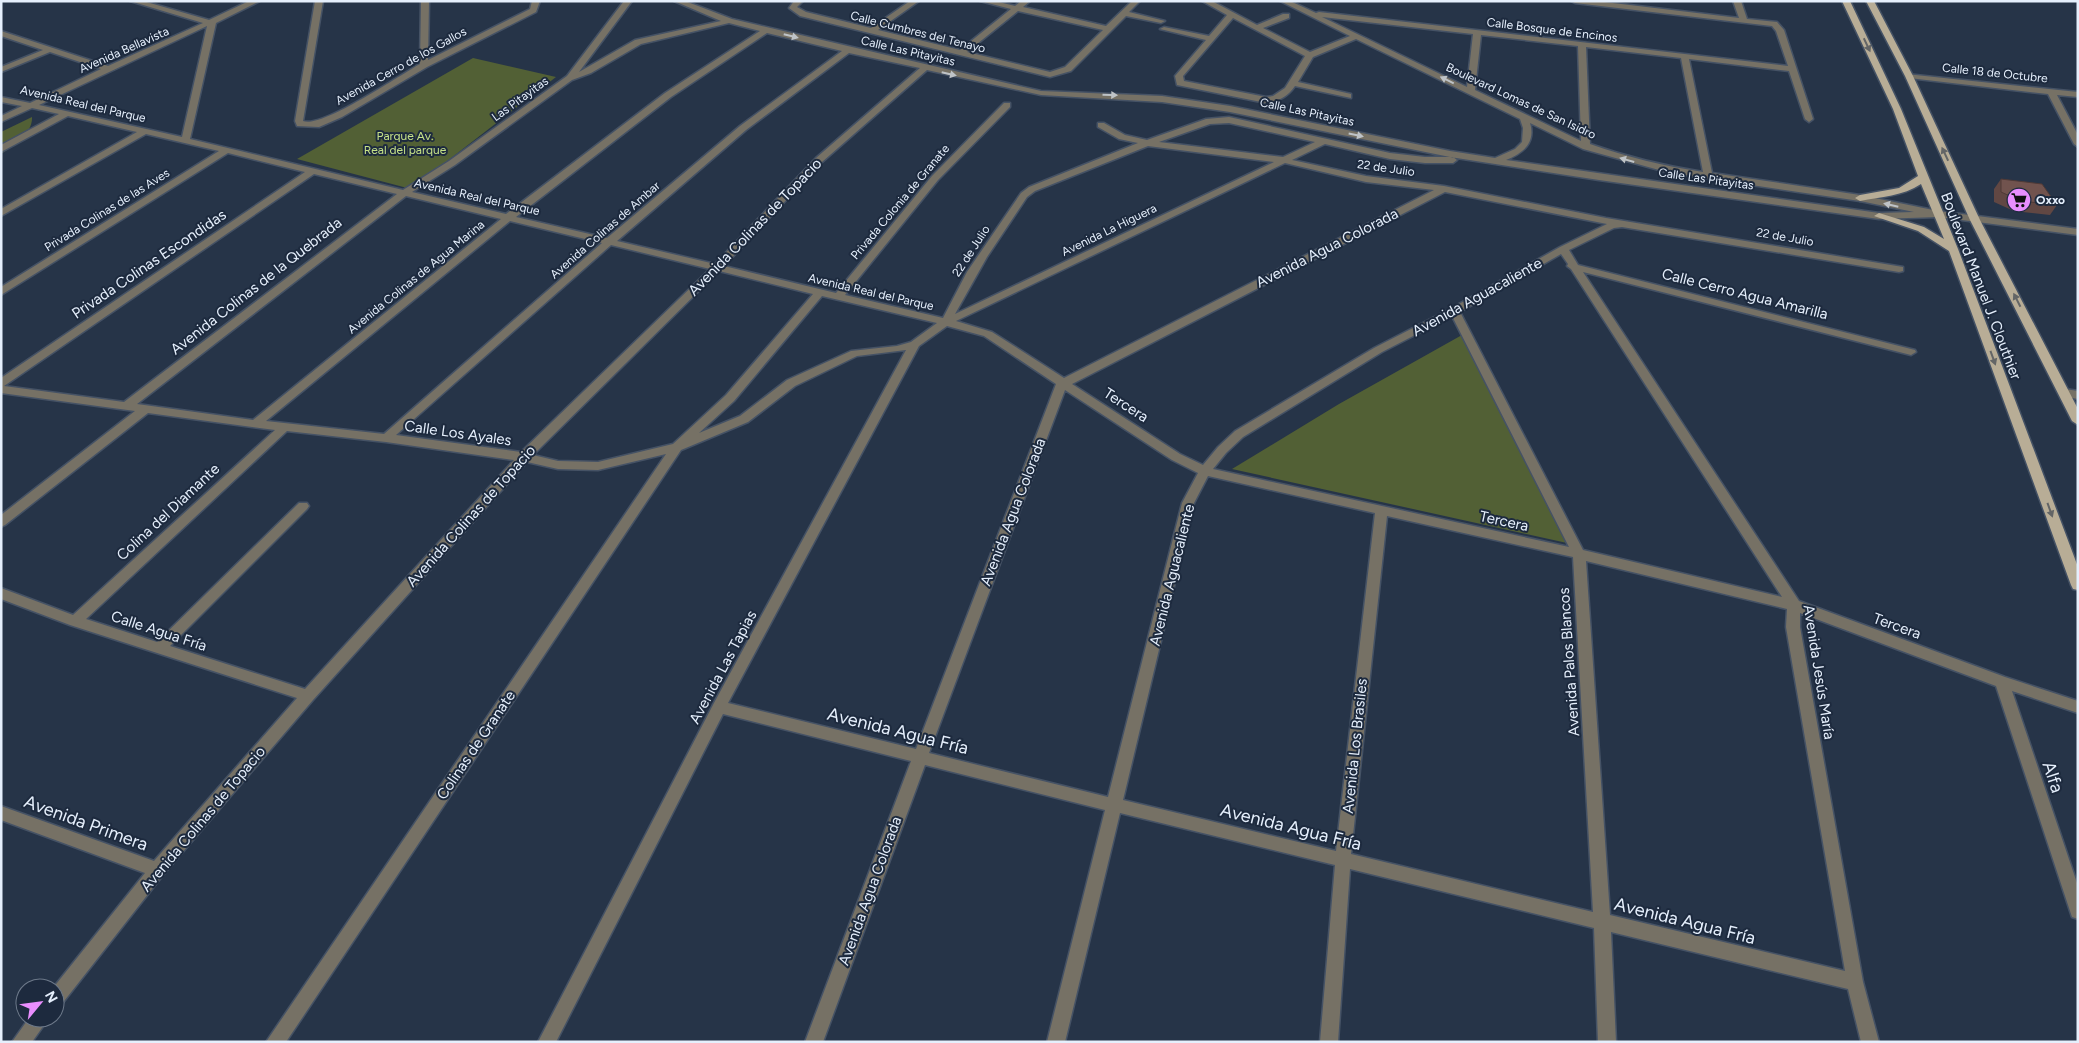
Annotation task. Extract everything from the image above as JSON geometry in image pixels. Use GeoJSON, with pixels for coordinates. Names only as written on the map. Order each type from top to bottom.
{"type":"FeatureCollection","features":[{"type":"Feature","properties":{"kind":"main road","name":"Boulevard Manuel J. Clouthier"},"geometry":{"type":"LineString","coordinates":[[1846,1],[1897,109],[1953,249],[2078,585]]}},
{"type":"Feature","properties":{"kind":"main road","name":"Boulevard Manuel J. Clouthier"},"geometry":{"type":"LineString","coordinates":[[1870,1],[1909,76],[1976,220],[2078,421]]}},
{"type":"Feature","properties":{"kind":"main road"},"geometry":{"type":"LineString","coordinates":[[1860,198],[1904,190],[1915,185],[1923,177]]}},
{"type":"Feature","properties":{"kind":"main road"},"geometry":{"type":"LineString","coordinates":[[1879,216],[1907,223],[1953,249]]}},
{"type":"Feature","properties":{"kind":"street"},"geometry":{"type":"LineString","coordinates":[[134,1],[212,22],[185,141]]}},
{"type":"Feature","properties":{"kind":"street","name":"Avenida Bellavista"},"geometry":{"type":"LineString","coordinates":[[1,119],[256,1]]}},
{"type":"Feature","properties":{"kind":"street","name":"Avenida Cerro de los Gallos"},"geometry":{"type":"LineString","coordinates":[[320,1],[299,121],[300,124],[312,126],[328,120],[424,65],[533,10],[536,1]]}},
{"type":"Feature","properties":{"kind":"street"},"geometry":{"type":"LineString","coordinates":[[424,65],[425,1]]}},
{"type":"Feature","properties":{"kind":"street","name":"Las Pitayitas"},"geometry":{"type":"LineString","coordinates":[[404,193],[452,163],[570,78],[628,1]]}},
{"type":"Feature","properties":{"kind":"street","name":"Calle Las Pitayitas"},"geometry":{"type":"LineString","coordinates":[[678,1],[729,21],[1042,94],[1110,95],[1162,99],[1230,109],[1496,161],[1879,216],[1938,214]]}},
{"type":"Feature","properties":{"kind":"street"},"geometry":{"type":"LineString","coordinates":[[872,32],[915,1]]}},
{"type":"Feature","properties":{"kind":"street"},"geometry":{"type":"LineString","coordinates":[[984,1],[1108,29],[1136,1]]}},
{"type":"Feature","properties":{"kind":"street"},"geometry":{"type":"LineString","coordinates":[[960,54],[1026,1]]}},
{"type":"Feature","properties":{"kind":"street"},"geometry":{"type":"LineString","coordinates":[[1206,1],[1231,16],[1310,55]]}},
{"type":"Feature","properties":{"kind":"street","name":"Boulevard Lomas de San Isidro"},"geometry":{"type":"LineString","coordinates":[[1284,1],[1524,118],[1586,146],[1651,166],[1708,177],[1860,198],[1938,214]]}},
{"type":"Feature","properties":{"kind":"street"},"geometry":{"type":"LineString","coordinates":[[1575,1],[1647,5],[1770,22],[1778,26],[1809,119]]}},
{"type":"Feature","properties":{"kind":"street"},"geometry":{"type":"LineString","coordinates":[[1737,1],[1742,19]]}},
{"type":"Feature","properties":{"kind":"street","name":"Calle Cumbres del Tenayo"},"geometry":{"type":"LineString","coordinates":[[796,3],[795,10],[803,14],[1042,74],[1056,74],[1068,69],[1108,29]]}},
{"type":"Feature","properties":{"kind":"street"},"geometry":{"type":"LineString","coordinates":[[1124,13],[1210,38]]}},
{"type":"Feature","properties":{"kind":"street","name":"Calle Bosque de Encinos"},"geometry":{"type":"LineString","coordinates":[[1308,13],[1793,70]]}},
{"type":"Feature","properties":{"kind":"street"},"geometry":{"type":"LineString","coordinates":[[1231,16],[1179,76],[1180,83],[1268,100],[1281,96],[1293,83],[1310,55],[1357,36]]}},
{"type":"Feature","properties":{"kind":"street"},"geometry":{"type":"LineString","coordinates":[[1256,28],[1286,16]]}},
{"type":"Feature","properties":{"kind":"street"},"geometry":{"type":"LineString","coordinates":[[570,78],[588,71],[638,42],[729,21]]}},
{"type":"Feature","properties":{"kind":"street","name":"Avenida Colinas de Agua Marina"},"geometry":{"type":"LineString","coordinates":[[256,424],[509,217],[668,95],[766,30]]}},
{"type":"Feature","properties":{"kind":"street"},"geometry":{"type":"LineString","coordinates":[[1,33],[108,69]]}},
{"type":"Feature","properties":{"kind":"street"},"geometry":{"type":"LineString","coordinates":[[1471,92],[1477,33]]}},
{"type":"Feature","properties":{"kind":"street"},"geometry":{"type":"LineString","coordinates":[[1582,46],[1586,146]]}},
{"type":"Feature","properties":{"kind":"street"},"geometry":{"type":"LineString","coordinates":[[1,70],[49,50]]}},
{"type":"Feature","properties":{"kind":"street","name":"Avenida Colinas de Ambar"},"geometry":{"type":"LineString","coordinates":[[386,438],[608,242],[743,128],[848,50]]}},
{"type":"Feature","properties":{"kind":"street"},"geometry":{"type":"LineString","coordinates":[[1685,57],[1708,177]]}},
{"type":"Feature","properties":{"kind":"street","name":"Avenida Colinas de Topacio"},"geometry":{"type":"LineString","coordinates":[[65,986],[157,870],[308,696],[524,457],[717,268],[819,160],[925,68]]}},
{"type":"Feature","properties":{"kind":"street","name":"Calle 18 de Octubre"},"geometry":{"type":"LineString","coordinates":[[1909,76],[2078,95]]}},
{"type":"Feature","properties":{"kind":"street"},"geometry":{"type":"LineString","coordinates":[[1293,83],[1348,96]]}},
{"type":"Feature","properties":{"kind":"street"},"geometry":{"type":"LineString","coordinates":[[2052,92],[2078,144]]}},
{"type":"Feature","properties":{"kind":"street","name":"Avenida Real del Parque"},"geometry":{"type":"LineString","coordinates":[[1,99],[227,150],[946,322]]}},
{"type":"Feature","properties":{"kind":"street","name":"Privada Colonia de Granate"},"geometry":{"type":"LineString","coordinates":[[838,297],[936,178],[1007,105]]}},
{"type":"Feature","properties":{"kind":"street"},"geometry":{"type":"LineString","coordinates":[[1,149],[67,113]]}},
{"type":"Feature","properties":{"kind":"street"},"geometry":{"type":"LineString","coordinates":[[1496,161],[1516,153],[1524,146],[1528,129],[1524,118]]}},
{"type":"Feature","properties":{"kind":"street"},"geometry":{"type":"LineString","coordinates":[[1101,125],[1122,137],[1148,143],[1209,121],[1221,119],[1409,159],[1477,158]]}},
{"type":"Feature","properties":{"kind":"street"},"geometry":{"type":"LineString","coordinates":[[1,213],[145,131]]}},
{"type":"Feature","properties":{"kind":"street","name":"Avenida La Higuera"},"geometry":{"type":"LineString","coordinates":[[946,322],[1322,142]]}},
{"type":"Feature","properties":{"kind":"street","name":"22 de Julio"},"geometry":{"type":"LineString","coordinates":[[946,322],[958,295],[978,261],[1024,195],[1039,185],[1148,143],[1282,160],[1366,179],[1444,189],[1606,221],[1625,222],[1900,269]]}},
{"type":"Feature","properties":{"kind":"street","name":"Privada Colinas de las Aves"},"geometry":{"type":"LineString","coordinates":[[1,292],[227,150]]}},
{"type":"Feature","properties":{"kind":"street"},"geometry":{"type":"LineString","coordinates":[[1649,183],[1651,166]]}},
{"type":"Feature","properties":{"kind":"street","name":"Privada Colinas Escondidas"},"geometry":{"type":"LineString","coordinates":[[1,383],[313,171]]}},
{"type":"Feature","properties":{"kind":"street","name":"Avenida Agua Colorada"},"geometry":{"type":"LineString","coordinates":[[814,1042],[1062,384],[1444,189]]}},
{"type":"Feature","properties":{"kind":"street","name":"Avenida Colinas de la Quebrada"},"geometry":{"type":"LineString","coordinates":[[128,405],[404,193]]}},
{"type":"Feature","properties":{"kind":"street"},"geometry":{"type":"LineString","coordinates":[[1938,214],[2078,232]]}},
{"type":"Feature","properties":{"kind":"street","name":"Avenida Aguacaliente"},"geometry":{"type":"LineString","coordinates":[[1056,1042],[1188,504],[1204,471],[1221,449],[1259,420],[1378,350],[1454,311],[1562,249],[1611,226],[1625,222]]}},
{"type":"Feature","properties":{"kind":"street","name":"Avenida Jesús María"},"geometry":{"type":"LineString","coordinates":[[1562,249],[1794,605],[1793,627],[1854,982],[1870,1042]]}},
{"type":"Feature","properties":{"kind":"street","name":"Calle Cerro Agua Amarilla"},"geometry":{"type":"LineString","coordinates":[[1572,266],[1911,352]]}},
{"type":"Feature","properties":{"kind":"street"},"geometry":{"type":"LineString","coordinates":[[677,447],[730,398],[819,292]]}},
{"type":"Feature","properties":{"kind":"street","name":"Avenida Palos Blancos"},"geometry":{"type":"LineString","coordinates":[[1454,311],[1579,554],[1602,922],[1607,1042]]}},
{"type":"Feature","properties":{"kind":"street","name":"Avenida Las Tapias"},"geometry":{"type":"LineString","coordinates":[[547,1042],[719,707],[915,344],[946,322]]}},
{"type":"Feature","properties":{"kind":"street","name":"Tercera"},"geometry":{"type":"LineString","coordinates":[[946,322],[988,334],[1176,457],[1204,471],[1579,554],[1794,605],[2002,682],[2078,707]]}},
{"type":"Feature","properties":{"kind":"street","name":"Calle Los Ayales"},"geometry":{"type":"LineString","coordinates":[[1,389],[284,428],[386,438],[524,457],[558,465],[598,466],[677,447],[744,419],[791,383],[855,353],[898,349],[915,344]]}},
{"type":"Feature","properties":{"kind":"street"},"geometry":{"type":"LineString","coordinates":[[2065,393],[2078,395]]}},
{"type":"Feature","properties":{"kind":"street"},"geometry":{"type":"LineString","coordinates":[[1,522],[147,408]]}},
{"type":"Feature","properties":{"kind":"street","name":"Colina del Diamante"},"geometry":{"type":"LineString","coordinates":[[75,621],[284,428]]}},
{"type":"Feature","properties":{"kind":"street","name":"Colinas de Granate"},"geometry":{"type":"LineString","coordinates":[[275,1042],[677,447]]}},
{"type":"Feature","properties":{"kind":"street"},"geometry":{"type":"LineString","coordinates":[[159,648],[303,506]]}},
{"type":"Feature","properties":{"kind":"street","name":"Avenida Los Brasiles"},"geometry":{"type":"LineString","coordinates":[[1329,1042],[1343,860],[1381,511]]}},
{"type":"Feature","properties":{"kind":"street","name":"Calle Agua Fría"},"geometry":{"type":"LineString","coordinates":[[1,593],[75,621],[308,696]]}},
{"type":"Feature","properties":{"kind":"street","name":"Alfa"},"geometry":{"type":"LineString","coordinates":[[2002,682],[2078,912]]}},
{"type":"Feature","properties":{"kind":"street","name":"Avenida Agua Fría"},"geometry":{"type":"LineString","coordinates":[[719,707],[1114,805],[1854,982]]}},
{"type":"Feature","properties":{"kind":"street","name":"Avenida Primera"},"geometry":{"type":"LineString","coordinates":[[1,813],[157,870]]}},
{"type":"Feature","properties":{"kind":"street"},"geometry":{"type":"LineString","coordinates":[[22,1042],[32,1028]]}},
{"type":"Feature","properties":{"kind":"green space","name":"Parque Av. Real del parque"},"geometry":{"type":"Polygon","coordinates":[[[473,58],[556,77],[411,189],[297,159],[473,58]]]}},
{"type":"Feature","properties":{"kind":"green space"},"geometry":{"type":"Polygon","coordinates":[[[32,117],[26,134],[1,154],[1,132],[32,117]]]}},
{"type":"Feature","properties":{"kind":"green space"},"geometry":{"type":"Polygon","coordinates":[[[1462,335],[1567,543],[1232,469],[1339,404],[1462,335]]]}},
{"type":"Feature","properties":{"kind":"building"},"geometry":{"type":"Polygon","coordinates":[[[2001,179],[2042,184],[2057,205],[2021,201],[2001,192],[2001,179]]]}},
{"type":"Feature","properties":{"kind":"place","name":"Oxxo"},"geometry":{"type":"Point","coordinates":[2019,200]}}]}
